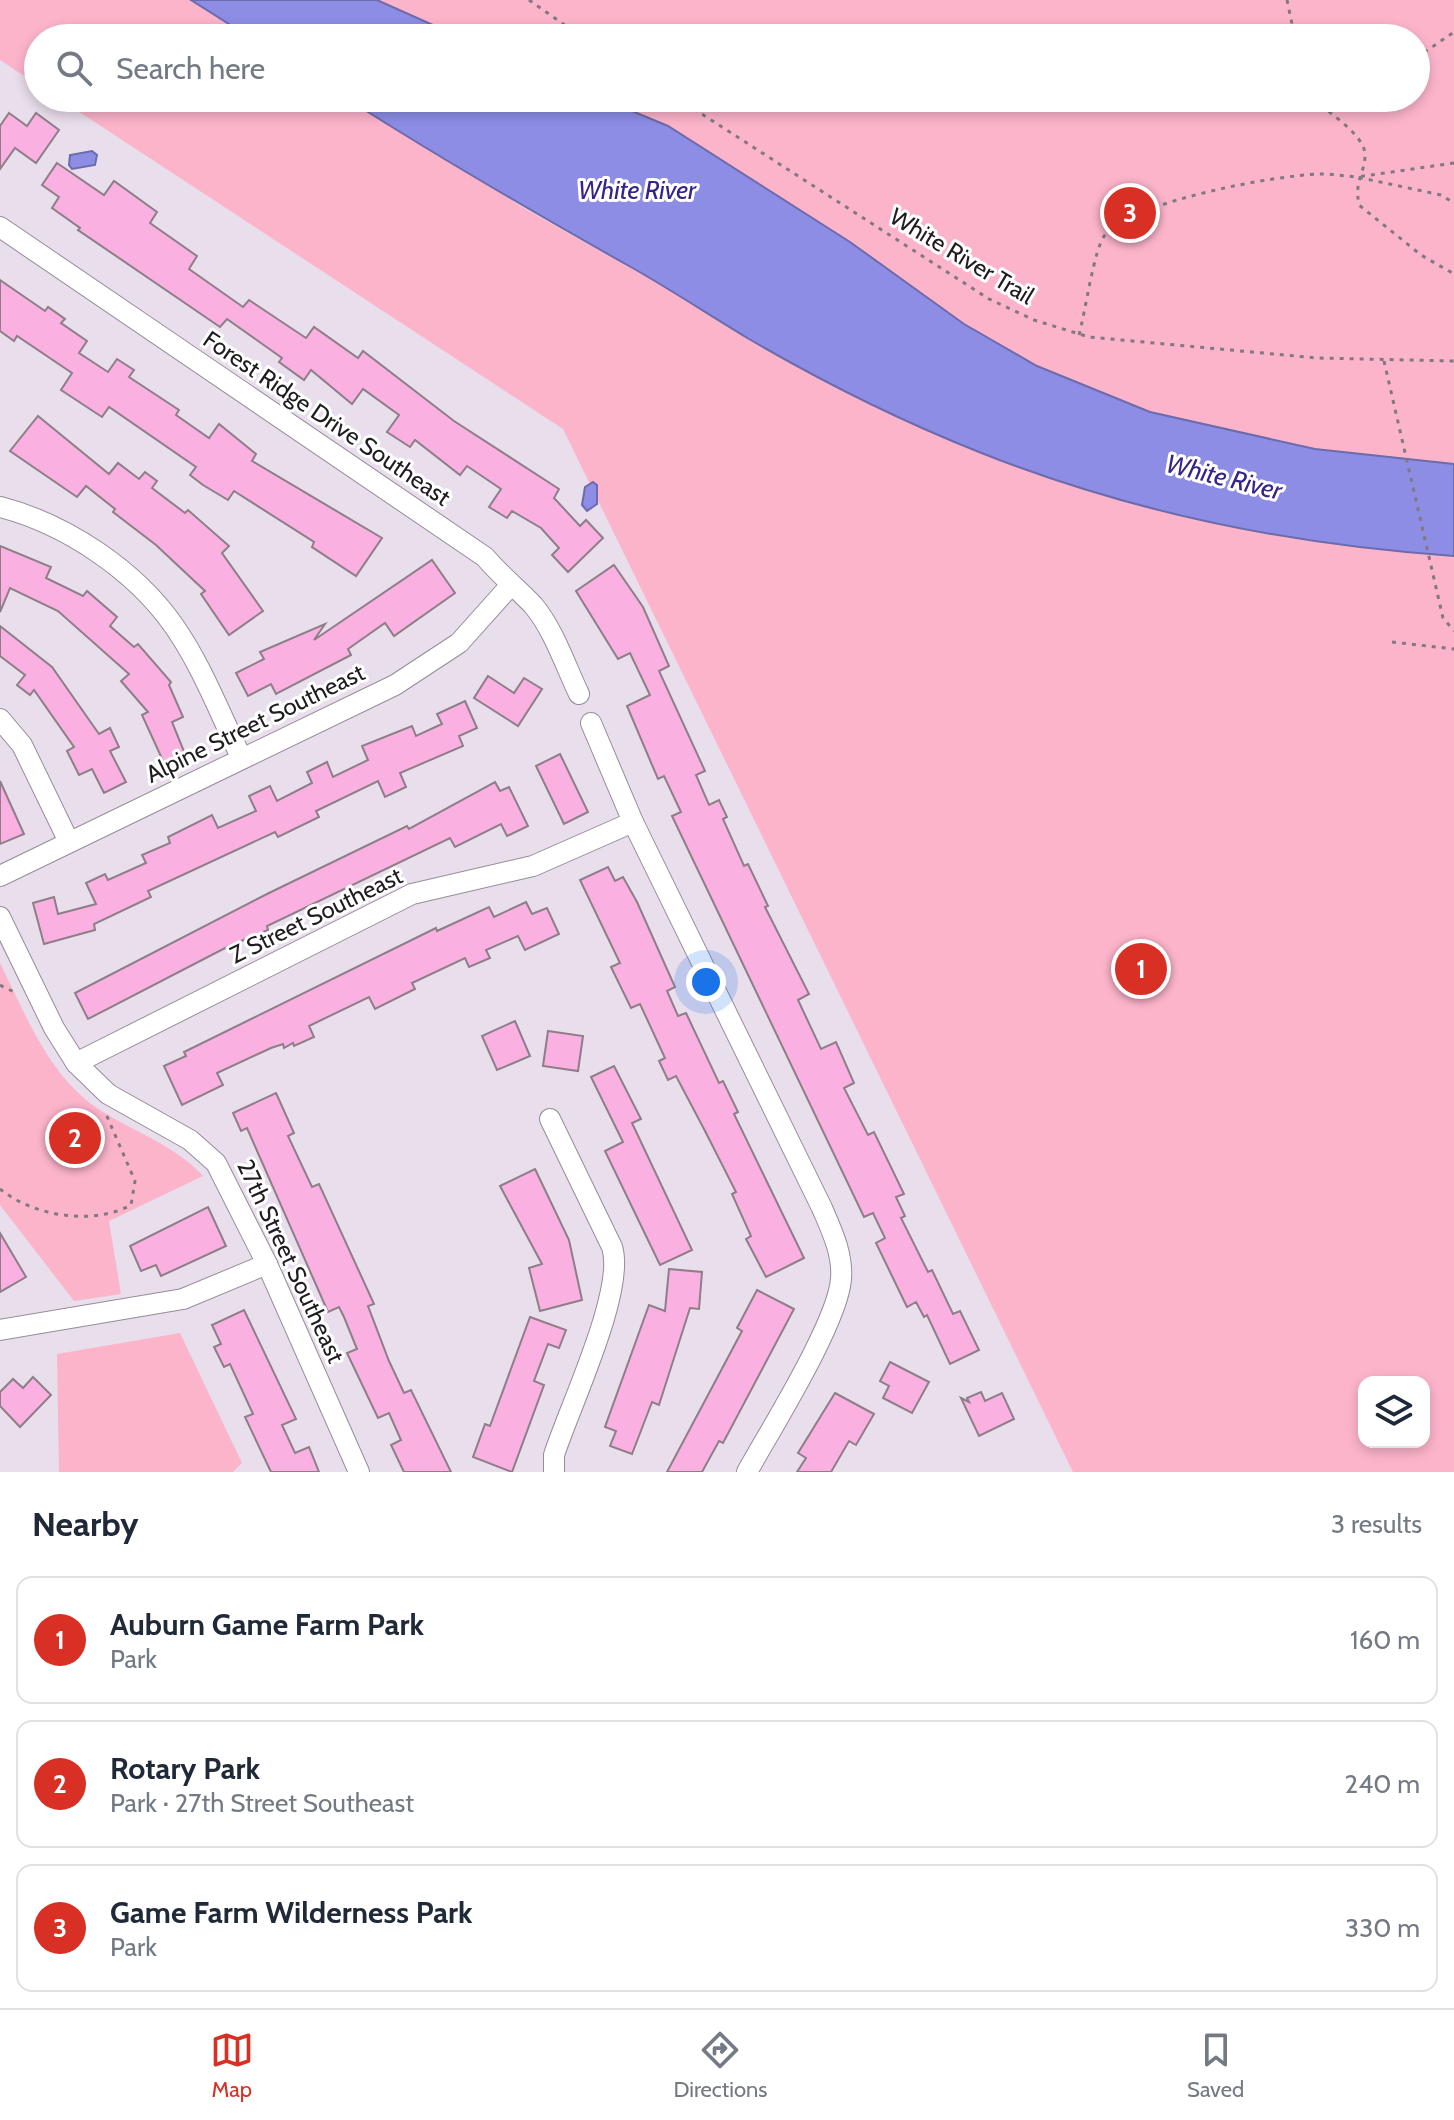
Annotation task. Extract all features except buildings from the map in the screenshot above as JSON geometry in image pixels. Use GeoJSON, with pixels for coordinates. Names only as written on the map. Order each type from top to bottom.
{"type":"FeatureCollection","features":[{"type":"Feature","properties":{"kind":"street","name":"Forest Ridge Drive Southeast"},"geometry":{"type":"LineString","coordinates":[[0,227],[485,557],[510,586],[532,605],[548,629],[579,694]]}},
{"type":"Feature","properties":{"kind":"street"},"geometry":{"type":"LineString","coordinates":[[0,507],[62,530],[139,588],[173,623],[189,649],[241,757]]}},
{"type":"Feature","properties":{"kind":"street","name":"Alpine Street Southeast"},"geometry":{"type":"LineString","coordinates":[[0,876],[395,685],[459,643],[510,586]]}},
{"type":"Feature","properties":{"kind":"street"},"geometry":{"type":"LineString","coordinates":[[0,719],[22,745],[69,842]]}},
{"type":"Feature","properties":{"kind":"street"},"geometry":{"type":"LineString","coordinates":[[591,723],[633,822],[822,1208],[840,1253],[840,1290],[834,1309],[747,1472]]}},
{"type":"Feature","properties":{"kind":"street","name":"Z Street Southeast"},"geometry":{"type":"LineString","coordinates":[[76,1063],[412,894],[533,866],[633,822]]}},
{"type":"Feature","properties":{"kind":"street","name":"27th Street Southeast"},"geometry":{"type":"LineString","coordinates":[[0,917],[54,1028],[76,1063],[108,1094],[205,1151],[230,1186],[359,1472]]}},
{"type":"Feature","properties":{"kind":"street"},"geometry":{"type":"LineString","coordinates":[[550,1119],[612,1247],[616,1262],[606,1307],[554,1455],[554,1472]]}},
{"type":"Feature","properties":{"kind":"street"},"geometry":{"type":"LineString","coordinates":[[0,1330],[183,1299],[267,1264]]}},
{"type":"Feature","properties":{"kind":"path"},"geometry":{"type":"LineString","coordinates":[[529,0],[563,24]]}},
{"type":"Feature","properties":{"kind":"path"},"geometry":{"type":"LineString","coordinates":[[1287,0],[1292,24]]}},
{"type":"Feature","properties":{"kind":"path"},"geometry":{"type":"LineString","coordinates":[[1430,48],[1454,32]]}},
{"type":"Feature","properties":{"kind":"path","name":"White River Trail"},"geometry":{"type":"LineString","coordinates":[[699,112],[989,299],[1034,320],[1079,335],[1317,358],[1454,361]]}},
{"type":"Feature","properties":{"kind":"path"},"geometry":{"type":"LineString","coordinates":[[1329,112],[1363,144],[1366,157],[1357,177],[1359,205],[1371,217],[1454,274]]}},
{"type":"Feature","properties":{"kind":"path"},"geometry":{"type":"LineString","coordinates":[[1357,177],[1454,163]]}},
{"type":"Feature","properties":{"kind":"path"},"geometry":{"type":"LineString","coordinates":[[1079,335],[1097,248],[1113,228],[1149,211],[1229,186],[1320,174],[1357,177],[1441,195],[1454,203]]}},
{"type":"Feature","properties":{"kind":"path"},"geometry":{"type":"LineString","coordinates":[[1384,361],[1442,613],[1446,625],[1454,631]]}},
{"type":"Feature","properties":{"kind":"path"},"geometry":{"type":"LineString","coordinates":[[1392,642],[1454,649]]}},
{"type":"Feature","properties":{"kind":"path"},"geometry":{"type":"LineString","coordinates":[[0,985],[15,993]]}},
{"type":"Feature","properties":{"kind":"path"},"geometry":{"type":"LineString","coordinates":[[0,1189],[20,1205],[58,1216],[121,1210],[131,1205],[135,1181],[104,1112]]}},
{"type":"Feature","properties":{"kind":"shaded area"},"geometry":{"type":"Polygon","coordinates":[[[0,0],[191,0],[229,24],[24,24],[24,76],[0,60],[0,0]]]}},
{"type":"Feature","properties":{"kind":"shaded area"},"geometry":{"type":"Polygon","coordinates":[[[377,0],[1454,0],[1454,464],[1315,449],[1150,412],[1037,366],[964,324],[850,242],[668,126],[634,112],[1430,112],[1430,24],[431,24],[377,0]]]}},
{"type":"Feature","properties":{"kind":"shaded area"},"geometry":{"type":"Polygon","coordinates":[[[79,112],[369,112],[529,211],[864,399],[978,452],[1081,488],[1169,513],[1290,537],[1454,556],[1454,1472],[1073,1472],[563,429],[79,112]]]}},
{"type":"Feature","properties":{"kind":"shaded area"},"geometry":{"type":"Polygon","coordinates":[[[0,963],[50,1059],[77,1092],[108,1115],[178,1155],[203,1176],[109,1221],[121,1294],[74,1301],[0,1205],[0,963]]]}},
{"type":"Feature","properties":{"kind":"shaded area"},"geometry":{"type":"Polygon","coordinates":[[[180,1333],[242,1463],[233,1472],[59,1472],[57,1354],[180,1333]]]}},
{"type":"Feature","properties":{"kind":"water"},"geometry":{"type":"Polygon","coordinates":[[[191,0],[377,0],[431,24],[229,24],[191,0]]]}},
{"type":"Feature","properties":{"kind":"water","name":"White River"},"geometry":{"type":"Polygon","coordinates":[[[369,112],[634,112],[668,126],[850,242],[964,324],[1037,366],[1150,412],[1315,449],[1454,464],[1454,556],[1333,544],[1212,522],[1094,492],[979,452],[862,400],[776,355],[369,112]]]}},
{"type":"Feature","properties":{"kind":"water"},"geometry":{"type":"Polygon","coordinates":[[[92,151],[97,155],[95,165],[72,169],[69,165],[70,155],[92,151]]]}},
{"type":"Feature","properties":{"kind":"water"},"geometry":{"type":"Polygon","coordinates":[[[593,482],[597,485],[597,504],[587,511],[582,505],[585,487],[593,482]]]}},
{"type":"Feature","properties":{"kind":"place","name":"Game Farm Wilderness Park"},"geometry":{"type":"Point","coordinates":[1130,213]}},
{"type":"Feature","properties":{"kind":"place","name":"Auburn Game Farm Park"},"geometry":{"type":"Point","coordinates":[1141,969]}},
{"type":"Feature","properties":{"kind":"place","name":"Rotary Park"},"geometry":{"type":"Point","coordinates":[75,1138]}}]}
